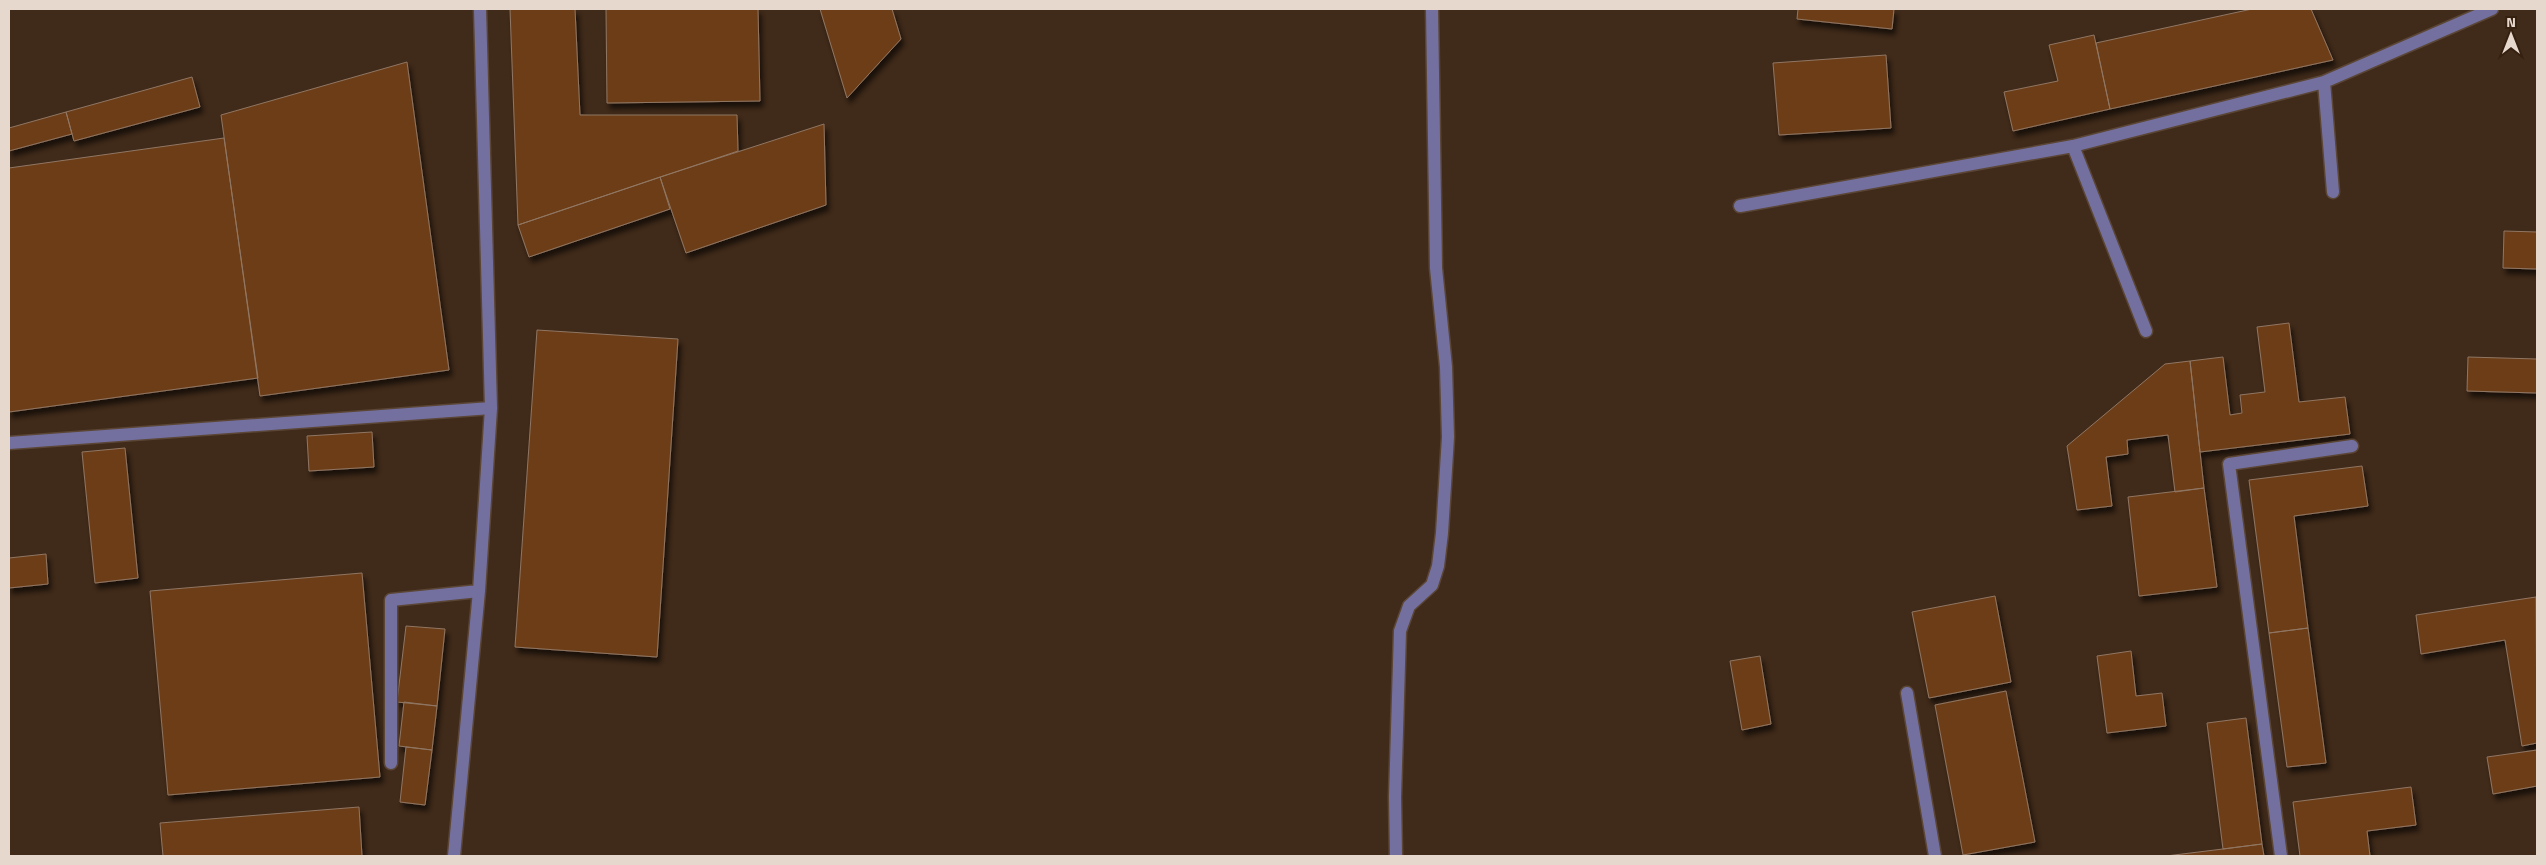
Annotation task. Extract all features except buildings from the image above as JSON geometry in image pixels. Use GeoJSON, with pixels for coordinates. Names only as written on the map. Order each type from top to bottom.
{"type":"FeatureCollection","features":[{"type":"Feature","properties":{"kind":"street"},"geometry":{"type":"LineString","coordinates":[[454,856],[478,591],[491,408],[480,9]]}},
{"type":"Feature","properties":{"kind":"street"},"geometry":{"type":"LineString","coordinates":[[1396,856],[1395,797],[1400,631],[1409,606],[1432,585],[1438,566],[1448,437],[1446,367],[1436,268],[1435,75],[1432,9]]}},
{"type":"Feature","properties":{"kind":"street"},"geometry":{"type":"LineString","coordinates":[[1740,206],[2073,146],[2324,82],[2492,9]]}},
{"type":"Feature","properties":{"kind":"street"},"geometry":{"type":"LineString","coordinates":[[2324,82],[2333,192]]}},
{"type":"Feature","properties":{"kind":"street"},"geometry":{"type":"LineString","coordinates":[[2073,146],[2146,331]]}},
{"type":"Feature","properties":{"kind":"street"},"geometry":{"type":"LineString","coordinates":[[9,443],[491,408]]}},
{"type":"Feature","properties":{"kind":"street"},"geometry":{"type":"LineString","coordinates":[[2281,856],[2229,464],[2352,446]]}},
{"type":"Feature","properties":{"kind":"street"},"geometry":{"type":"LineString","coordinates":[[391,763],[391,600],[478,591]]}},
{"type":"Feature","properties":{"kind":"street"},"geometry":{"type":"LineString","coordinates":[[1907,693],[1935,856]]}}]}
